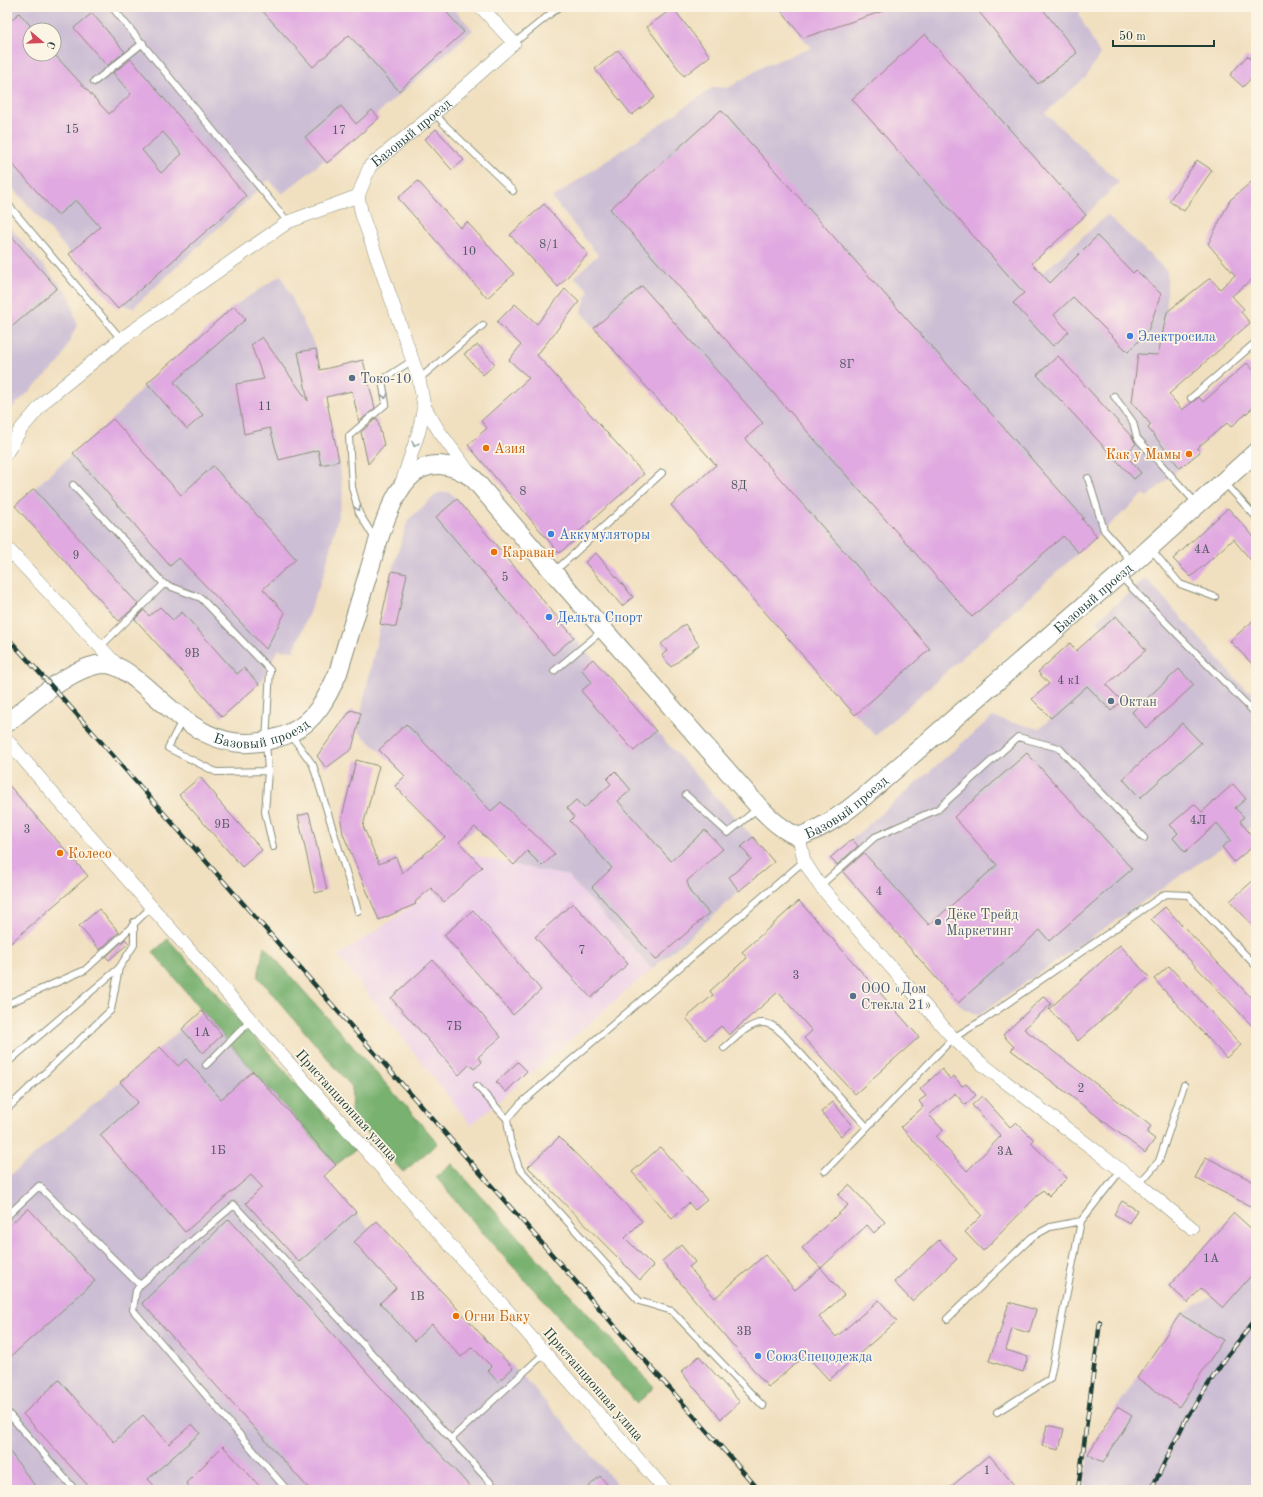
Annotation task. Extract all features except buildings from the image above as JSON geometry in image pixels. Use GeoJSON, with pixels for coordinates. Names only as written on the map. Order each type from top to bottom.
{"type":"FeatureCollection","features":[{"type":"Feature","properties":{"kind":"street"},"geometry":{"type":"LineString","coordinates":[[481,7],[514,43]]}},
{"type":"Feature","properties":{"kind":"street","name":"Базовый проезд"},"geometry":{"type":"LineString","coordinates":[[514,43],[435,113],[370,166],[358,196],[362,215],[419,379],[424,406],[439,431],[473,478],[553,572],[759,807],[787,832],[799,837],[817,830],[848,811],[1133,563],[1256,452]]}},
{"type":"Feature","properties":{"kind":"street"},"geometry":{"type":"LineString","coordinates":[[7,452],[21,429],[46,402],[121,339],[288,222],[358,196]]}},
{"type":"Feature","properties":{"kind":"street","name":"Базовый проезд"},"geometry":{"type":"LineString","coordinates":[[7,723],[73,673],[90,666],[105,664],[120,668],[133,676],[182,719],[204,734],[224,740],[244,743],[266,741],[290,734],[305,724],[330,692],[338,673],[378,543],[411,458],[419,431],[424,406]]}},
{"type":"Feature","properties":{"kind":"street","name":"Базовый проезд"},"geometry":{"type":"LineString","coordinates":[[398,492],[408,479],[430,465],[452,466],[473,478]]}},
{"type":"Feature","properties":{"kind":"street"},"geometry":{"type":"LineString","coordinates":[[7,548],[120,668]]}},
{"type":"Feature","properties":{"kind":"street"},"geometry":{"type":"LineString","coordinates":[[90,666],[99,653],[100,647]]}},
{"type":"Feature","properties":{"kind":"street","name":"Пристанционная улица"},"geometry":{"type":"LineString","coordinates":[[7,740],[151,907],[546,1352],[665,1490]]}},
{"type":"Feature","properties":{"kind":"street"},"geometry":{"type":"LineString","coordinates":[[799,837],[804,861],[820,886],[953,1038],[982,1064],[1139,1184],[1192,1228]]}},
{"type":"Feature","properties":{"kind":"lane"},"geometry":{"type":"LineString","coordinates":[[112,7],[288,222]]}},
{"type":"Feature","properties":{"kind":"lane"},"geometry":{"type":"LineString","coordinates":[[514,43],[559,7]]}},
{"type":"Feature","properties":{"kind":"lane"},"geometry":{"type":"LineString","coordinates":[[94,82],[143,43]]}},
{"type":"Feature","properties":{"kind":"lane"},"geometry":{"type":"LineString","coordinates":[[435,113],[443,123],[513,191]]}},
{"type":"Feature","properties":{"kind":"lane"},"geometry":{"type":"LineString","coordinates":[[7,203],[121,339]]}},
{"type":"Feature","properties":{"kind":"lane"},"geometry":{"type":"LineString","coordinates":[[419,379],[482,325]]}},
{"type":"Feature","properties":{"kind":"lane"},"geometry":{"type":"LineString","coordinates":[[1191,398],[1256,342]]}},
{"type":"Feature","properties":{"kind":"lane"},"geometry":{"type":"LineString","coordinates":[[378,543],[359,513],[352,487],[349,436],[386,404],[382,380],[412,360]]}},
{"type":"Feature","properties":{"kind":"lane"},"geometry":{"type":"LineString","coordinates":[[1114,396],[1133,422],[1137,438],[1197,504]]}},
{"type":"Feature","properties":{"kind":"lane"},"geometry":{"type":"LineString","coordinates":[[553,572],[662,473]]}},
{"type":"Feature","properties":{"kind":"lane"},"geometry":{"type":"LineString","coordinates":[[1088,478],[1104,530],[1133,563]]}},
{"type":"Feature","properties":{"kind":"lane"},"geometry":{"type":"LineString","coordinates":[[1224,482],[1256,517]]}},
{"type":"Feature","properties":{"kind":"lane"},"geometry":{"type":"LineString","coordinates":[[74,485],[164,584],[201,598],[270,670],[266,741],[268,771],[266,812],[274,847]]}},
{"type":"Feature","properties":{"kind":"lane"},"geometry":{"type":"LineString","coordinates":[[1150,548],[1180,584],[1215,597]]}},
{"type":"Feature","properties":{"kind":"lane"},"geometry":{"type":"LineString","coordinates":[[1119,575],[1256,714]]}},
{"type":"Feature","properties":{"kind":"lane"},"geometry":{"type":"LineString","coordinates":[[100,647],[164,584]]}},
{"type":"Feature","properties":{"kind":"lane"},"geometry":{"type":"LineString","coordinates":[[554,672],[604,629]]}},
{"type":"Feature","properties":{"kind":"lane"},"geometry":{"type":"LineString","coordinates":[[182,719],[168,748],[216,772],[268,771]]}},
{"type":"Feature","properties":{"kind":"lane"},"geometry":{"type":"LineString","coordinates":[[290,734],[313,765],[358,911]]}},
{"type":"Feature","properties":{"kind":"lane"},"geometry":{"type":"LineString","coordinates":[[820,886],[875,837],[938,809],[1018,737],[1059,748],[1144,838]]}},
{"type":"Feature","properties":{"kind":"lane"},"geometry":{"type":"LineString","coordinates":[[686,795],[728,833],[759,807]]}},
{"type":"Feature","properties":{"kind":"lane"},"geometry":{"type":"LineString","coordinates":[[507,1119],[520,1104],[804,861]]}},
{"type":"Feature","properties":{"kind":"lane"},"geometry":{"type":"LineString","coordinates":[[825,1171],[953,1038],[983,1020],[1165,894],[1188,894],[1256,966]]}},
{"type":"Feature","properties":{"kind":"lane"},"geometry":{"type":"LineString","coordinates":[[7,1004],[85,970],[151,907]]}},
{"type":"Feature","properties":{"kind":"lane"},"geometry":{"type":"LineString","coordinates":[[7,1063],[119,968],[134,945],[134,922]]}},
{"type":"Feature","properties":{"kind":"lane"},"geometry":{"type":"LineString","coordinates":[[7,1109],[111,1010],[119,968]]}},
{"type":"Feature","properties":{"kind":"lane"},"geometry":{"type":"LineString","coordinates":[[206,1065],[251,1020]]}},
{"type":"Feature","properties":{"kind":"lane"},"geometry":{"type":"LineString","coordinates":[[724,1048],[747,1028],[761,1022],[771,1025],[784,1035],[867,1127]]}},
{"type":"Feature","properties":{"kind":"lane"},"geometry":{"type":"LineString","coordinates":[[1139,1184],[1159,1161],[1184,1085]]}},
{"type":"Feature","properties":{"kind":"lane"},"geometry":{"type":"LineString","coordinates":[[477,1086],[507,1119],[510,1140],[518,1168],[639,1301],[672,1311],[763,1406]]}},
{"type":"Feature","properties":{"kind":"lane"},"geometry":{"type":"LineString","coordinates":[[997,1412],[1050,1379],[1081,1221],[1121,1170]]}},
{"type":"Feature","properties":{"kind":"lane"},"geometry":{"type":"LineString","coordinates":[[7,1216],[39,1186],[140,1285]]}},
{"type":"Feature","properties":{"kind":"lane"},"geometry":{"type":"LineString","coordinates":[[287,1490],[133,1310],[136,1291],[140,1285],[234,1205],[497,1490]]}},
{"type":"Feature","properties":{"kind":"lane"},"geometry":{"type":"LineString","coordinates":[[947,1318],[1032,1237],[1050,1227],[1081,1221]]}},
{"type":"Feature","properties":{"kind":"lane"},"geometry":{"type":"LineString","coordinates":[[451,1439],[546,1352]]}},
{"type":"Feature","properties":{"kind":"lane"},"geometry":{"type":"LineString","coordinates":[[7,1412],[75,1490]]}},
{"type":"Feature","properties":{"kind":"shaded area"},"geometry":{"type":"Polygon","coordinates":[[[7,7],[452,7],[473,30],[315,168],[282,194],[269,180],[133,308],[113,302],[7,181],[7,7]]]}},
{"type":"Feature","properties":{"kind":"shaded area"},"geometry":{"type":"Polygon","coordinates":[[[777,7],[1080,7],[1080,17],[1100,54],[1086,77],[1045,113],[1119,182],[1086,215],[1013,280],[1022,291],[1107,215],[1167,271],[1167,312],[1148,428],[1180,468],[1147,497],[1144,494],[875,736],[671,505],[716,465],[581,312],[589,290],[574,277],[598,255],[552,198],[714,87],[728,88],[764,66],[811,48],[777,7]]]}},
{"type":"Feature","properties":{"kind":"shaded area"},"geometry":{"type":"Polygon","coordinates":[[[7,224],[70,296],[77,325],[60,362],[7,413],[7,224]]]}},
{"type":"Feature","properties":{"kind":"shaded area"},"geometry":{"type":"Polygon","coordinates":[[[281,275],[316,349],[339,461],[343,495],[324,574],[294,651],[278,650],[259,684],[222,717],[140,624],[119,621],[15,506],[113,419],[147,383],[234,306],[281,275]]]}},
{"type":"Feature","properties":{"kind":"shaded area"},"geometry":{"type":"Polygon","coordinates":[[[449,492],[457,499],[656,731],[774,862],[739,891],[722,908],[652,969],[568,876],[514,865],[476,828],[464,838],[379,750],[357,731],[392,571],[408,520],[438,493],[449,492]]]}},
{"type":"Feature","properties":{"kind":"shaded area"},"geometry":{"type":"Polygon","coordinates":[[[1146,578],[1246,690],[1256,691],[1256,822],[1247,830],[978,1015],[963,1008],[830,858],[992,717],[1039,729],[1098,676],[1112,643],[1097,620],[1146,578]]]}},
{"type":"Feature","properties":{"kind":"shaded area"},"geometry":{"type":"Polygon","coordinates":[[[470,854],[568,876],[652,969],[471,1125],[338,956],[416,904],[426,893],[459,866],[470,854]]]}},
{"type":"Feature","properties":{"kind":"shaded area"},"geometry":{"type":"Polygon","coordinates":[[[202,1011],[336,1165],[324,1176],[369,1228],[377,1221],[483,1337],[521,1374],[622,1490],[7,1490],[7,1178],[202,1011]]]}},
{"type":"Feature","properties":{"kind":"shaded area"},"geometry":{"type":"Polygon","coordinates":[[[1256,1243],[1256,1490],[1084,1490],[1088,1454],[1117,1407],[1180,1314],[1211,1297],[1256,1243]]]}},
{"type":"Feature","properties":{"kind":"green space"},"geometry":{"type":"Polygon","coordinates":[[[168,939],[355,1150],[336,1165],[222,1035],[153,952],[168,939]]]}},
{"type":"Feature","properties":{"kind":"green space"},"geometry":{"type":"Polygon","coordinates":[[[264,946],[438,1143],[403,1172],[351,1114],[352,1087],[258,977],[264,946]]]}},
{"type":"Feature","properties":{"kind":"green space"},"geometry":{"type":"Polygon","coordinates":[[[452,1164],[654,1387],[637,1404],[489,1240],[436,1177],[452,1164]]]}},
{"type":"Feature","properties":{"kind":"railway"},"geometry":{"type":"LineString","coordinates":[[7,637],[759,1490]]}},
{"type":"Feature","properties":{"kind":"railway"},"geometry":{"type":"LineString","coordinates":[[1152,1490],[1187,1417],[1227,1356],[1256,1319]]}},
{"type":"Feature","properties":{"kind":"railway"},"geometry":{"type":"LineString","coordinates":[[1078,1490],[1100,1322]]}},
{"type":"Feature","properties":{"kind":"place","name":"Электросила"},"geometry":{"type":"Point","coordinates":[1130,336]}},
{"type":"Feature","properties":{"kind":"place","name":"Токо-10"},"geometry":{"type":"Point","coordinates":[352,378]}},
{"type":"Feature","properties":{"kind":"place","name":"Азия"},"geometry":{"type":"Point","coordinates":[486,448]}},
{"type":"Feature","properties":{"kind":"place","name":"Как у Мамы"},"geometry":{"type":"Point","coordinates":[1189,454]}},
{"type":"Feature","properties":{"kind":"place","name":"Аккумуляторы"},"geometry":{"type":"Point","coordinates":[551,534]}},
{"type":"Feature","properties":{"kind":"place","name":"Караван"},"geometry":{"type":"Point","coordinates":[494,552]}},
{"type":"Feature","properties":{"kind":"place","name":"Дельта Спорт"},"geometry":{"type":"Point","coordinates":[549,617]}},
{"type":"Feature","properties":{"kind":"place","name":"Октан"},"geometry":{"type":"Point","coordinates":[1111,701]}},
{"type":"Feature","properties":{"kind":"place","name":"Колесо"},"geometry":{"type":"Point","coordinates":[60,853]}},
{"type":"Feature","properties":{"kind":"place","name":"Дёке Трейд Маркетинг"},"geometry":{"type":"Point","coordinates":[938,922]}},
{"type":"Feature","properties":{"kind":"place","name":"ООО «Дом Стекла 21»"},"geometry":{"type":"Point","coordinates":[853,996]}},
{"type":"Feature","properties":{"kind":"place","name":"Огни Баку"},"geometry":{"type":"Point","coordinates":[456,1316]}},
{"type":"Feature","properties":{"kind":"place","name":"СоюзСпецодежда"},"geometry":{"type":"Point","coordinates":[758,1356]}}]}
